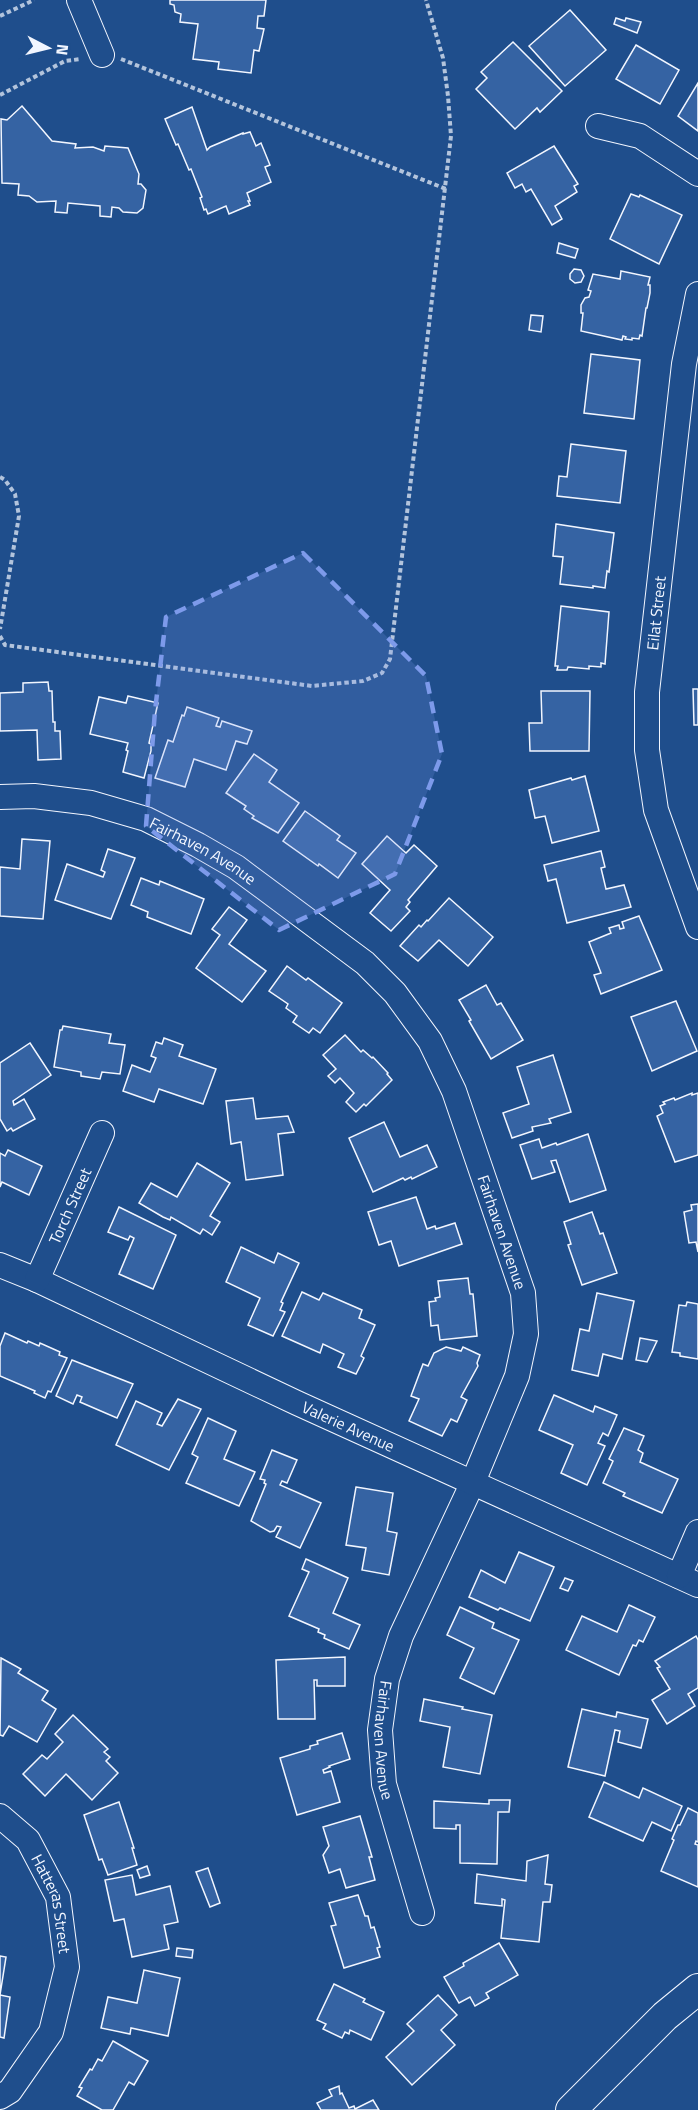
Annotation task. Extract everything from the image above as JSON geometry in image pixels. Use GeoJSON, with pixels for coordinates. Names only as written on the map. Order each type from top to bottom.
{"type":"FeatureCollection","features":[{"type":"Feature","properties":{"kind":"main road"},"geometry":{"type":"LineString","coordinates":[[571,2110],[665,2016],[698,1989]]}},
{"type":"Feature","properties":{"kind":"street"},"geometry":{"type":"LineString","coordinates":[[79,0],[102,55]]}},
{"type":"Feature","properties":{"kind":"street"},"geometry":{"type":"LineString","coordinates":[[598,126],[640,136],[698,174]]}},
{"type":"Feature","properties":{"kind":"street","name":"Eilat Street"},"geometry":{"type":"LineString","coordinates":[[698,294],[691,365],[647,692],[647,750],[656,810],[698,927]]}},
{"type":"Feature","properties":{"kind":"street","name":"Fairhaven Avenue"},"geometry":{"type":"LineString","coordinates":[[0,797],[34,796],[91,803],[146,819],[236,867],[365,963],[395,993],[430,1041],[454,1091],[523,1293],[526,1334],[517,1376],[472,1482],[401,1636],[387,1679],[380,1730],[384,1784],[422,1913]]}},
{"type":"Feature","properties":{"kind":"street","name":"Torch Street"},"geometry":{"type":"LineString","coordinates":[[37,1280],[102,1133]]}},
{"type":"Feature","properties":{"kind":"street","name":"Valerie Avenue"},"geometry":{"type":"LineString","coordinates":[[0,1265],[37,1280],[297,1403],[688,1580]]}},
{"type":"Feature","properties":{"kind":"street"},"geometry":{"type":"LineString","coordinates":[[688,1580],[698,1532]]}},
{"type":"Feature","properties":{"kind":"street","name":"Hatteras Street"},"geometry":{"type":"LineString","coordinates":[[0,1816],[28,1840],[58,1897],[67,1967],[51,2032],[10,2091],[0,2097]]}},
{"type":"Feature","properties":{"kind":"path"},"geometry":{"type":"LineString","coordinates":[[0,16],[33,0]]}},
{"type":"Feature","properties":{"kind":"path"},"geometry":{"type":"LineString","coordinates":[[0,636],[5,645],[312,686],[363,681],[382,673],[390,659],[452,136],[443,58],[426,0]]}},
{"type":"Feature","properties":{"kind":"path"},"geometry":{"type":"LineString","coordinates":[[0,95],[65,61],[102,55],[126,59],[446,189]]}},
{"type":"Feature","properties":{"kind":"path"},"geometry":{"type":"LineString","coordinates":[[0,477],[15,494],[19,516],[0,628]]}},
{"type":"Feature","properties":{"kind":"highlighted area"},"geometry":{"type":"Polygon","coordinates":[[[303,553],[426,676],[442,754],[395,874],[279,930],[146,826],[155,711],[166,617],[303,553]]]}},
{"type":"Feature","properties":{"kind":"building"},"geometry":{"type":"Polygon","coordinates":[[[170,0],[266,0],[264,16],[258,16],[257,28],[264,29],[259,51],[254,50],[251,73],[218,69],[219,62],[193,59],[198,24],[180,22],[181,14],[175,12],[170,0]]]}},
{"type":"Feature","properties":{"kind":"building"},"geometry":{"type":"Polygon","coordinates":[[[570,10],[606,50],[565,86],[529,46],[570,10]]]}},
{"type":"Feature","properties":{"kind":"building"},"geometry":{"type":"Polygon","coordinates":[[[616,18],[641,22],[637,33],[614,24],[616,18]]]}},
{"type":"Feature","properties":{"kind":"building"},"geometry":{"type":"Polygon","coordinates":[[[513,42],[562,91],[540,112],[537,108],[515,129],[476,89],[487,78],[481,72],[513,42]]]}},
{"type":"Feature","properties":{"kind":"building"},"geometry":{"type":"Polygon","coordinates":[[[636,45],[679,70],[660,104],[616,79],[636,45]]]}},
{"type":"Feature","properties":{"kind":"building"},"geometry":{"type":"Polygon","coordinates":[[[698,83],[698,131],[678,116],[698,83]]]}},
{"type":"Feature","properties":{"kind":"building"},"geometry":{"type":"Polygon","coordinates":[[[22,106],[52,141],[76,144],[75,148],[93,147],[104,151],[105,146],[128,148],[139,174],[138,184],[146,190],[143,208],[137,213],[123,212],[119,208],[112,207],[111,217],[100,216],[100,206],[68,203],[67,213],[55,212],[56,201],[37,202],[29,196],[18,195],[19,184],[2,183],[1,119],[7,120],[22,106]]]}},
{"type":"Feature","properties":{"kind":"building"},"geometry":{"type":"Polygon","coordinates":[[[192,107],[207,150],[250,132],[256,146],[261,143],[270,165],[265,167],[271,182],[247,193],[250,205],[229,214],[226,206],[208,214],[206,209],[204,210],[200,198],[202,197],[191,169],[189,170],[178,144],[176,145],[165,119],[192,107]]]}},
{"type":"Feature","properties":{"kind":"building"},"geometry":{"type":"Polygon","coordinates":[[[554,146],[578,184],[574,186],[577,192],[555,206],[562,219],[552,225],[531,189],[526,192],[522,184],[515,188],[507,173],[554,146]]]}},
{"type":"Feature","properties":{"kind":"building"},"geometry":{"type":"Polygon","coordinates":[[[631,194],[639,197],[640,195],[682,215],[659,264],[610,239],[631,194]]]}},
{"type":"Feature","properties":{"kind":"building"},"geometry":{"type":"Polygon","coordinates":[[[559,243],[578,249],[575,258],[557,253],[559,243]]]}},
{"type":"Feature","properties":{"kind":"building"},"geometry":{"type":"Polygon","coordinates":[[[574,269],[581,270],[584,276],[581,282],[575,283],[570,279],[570,274],[574,269]]]}},
{"type":"Feature","properties":{"kind":"building"},"geometry":{"type":"Polygon","coordinates":[[[621,271],[650,277],[648,285],[650,285],[650,293],[642,336],[640,335],[639,339],[632,338],[632,340],[625,339],[626,337],[623,336],[622,340],[581,331],[583,313],[581,313],[581,305],[585,298],[589,297],[591,291],[588,290],[593,274],[620,279],[621,271]]]}},
{"type":"Feature","properties":{"kind":"building"},"geometry":{"type":"Polygon","coordinates":[[[531,315],[543,316],[541,332],[529,330],[531,315]]]}},
{"type":"Feature","properties":{"kind":"building"},"geometry":{"type":"Polygon","coordinates":[[[591,354],[640,360],[634,419],[584,413],[591,354]]]}},
{"type":"Feature","properties":{"kind":"building"},"geometry":{"type":"Polygon","coordinates":[[[571,444],[626,451],[620,503],[557,496],[559,476],[567,477],[571,444]]]}},
{"type":"Feature","properties":{"kind":"building"},"geometry":{"type":"Polygon","coordinates":[[[556,524],[614,533],[605,588],[560,584],[563,557],[553,556],[556,524]]]}},
{"type":"Feature","properties":{"kind":"building"},"geometry":{"type":"Polygon","coordinates":[[[561,606],[609,612],[605,664],[601,663],[601,667],[589,666],[589,669],[568,667],[567,670],[557,670],[558,666],[555,666],[561,606]]]}},
{"type":"Feature","properties":{"kind":"building"},"geometry":{"type":"Polygon","coordinates":[[[48,682],[49,691],[52,691],[55,731],[60,731],[61,759],[38,760],[37,730],[0,731],[0,693],[23,692],[23,683],[48,682]]]}},
{"type":"Feature","properties":{"kind":"building"},"geometry":{"type":"Polygon","coordinates":[[[693,689],[698,689],[698,725],[694,725],[693,689]]]}},
{"type":"Feature","properties":{"kind":"building"},"geometry":{"type":"Polygon","coordinates":[[[541,691],[590,691],[589,751],[530,751],[529,723],[542,723],[541,691]]]}},
{"type":"Feature","properties":{"kind":"building"},"geometry":{"type":"Polygon","coordinates":[[[128,696],[158,703],[149,743],[151,751],[144,778],[123,772],[128,743],[90,734],[99,697],[126,703],[128,696]]]}},
{"type":"Feature","properties":{"kind":"building"},"geometry":{"type":"Polygon","coordinates":[[[187,707],[219,718],[216,726],[220,727],[222,721],[252,731],[247,744],[236,741],[226,770],[194,759],[185,787],[155,778],[168,740],[173,742],[187,707]]]}},
{"type":"Feature","properties":{"kind":"building"},"geometry":{"type":"Polygon","coordinates":[[[254,754],[277,770],[269,782],[299,803],[278,833],[252,818],[254,816],[244,809],[246,806],[226,793],[254,754]]]}},
{"type":"Feature","properties":{"kind":"building"},"geometry":{"type":"Polygon","coordinates":[[[585,776],[599,831],[552,843],[545,816],[535,818],[529,790],[585,776]]]}},
{"type":"Feature","properties":{"kind":"building"},"geometry":{"type":"Polygon","coordinates":[[[305,811],[340,836],[337,840],[356,853],[338,878],[283,841],[305,811]]]}},
{"type":"Feature","properties":{"kind":"building"},"geometry":{"type":"Polygon","coordinates":[[[387,836],[406,853],[414,845],[437,866],[408,900],[410,902],[406,907],[410,911],[391,931],[370,913],[390,890],[362,864],[387,836]]]}},
{"type":"Feature","properties":{"kind":"building"},"geometry":{"type":"Polygon","coordinates":[[[22,839],[50,841],[43,919],[0,916],[0,867],[20,869],[22,839]]]}},
{"type":"Feature","properties":{"kind":"building"},"geometry":{"type":"Polygon","coordinates":[[[108,849],[135,858],[111,919],[55,900],[67,864],[103,877],[105,872],[101,870],[108,849]]]}},
{"type":"Feature","properties":{"kind":"building"},"geometry":{"type":"Polygon","coordinates":[[[601,851],[605,867],[601,868],[606,889],[624,885],[631,907],[567,923],[556,879],[548,881],[544,865],[601,851]]]}},
{"type":"Feature","properties":{"kind":"building"},"geometry":{"type":"Polygon","coordinates":[[[141,878],[159,885],[160,881],[204,899],[191,934],[147,917],[148,912],[131,905],[141,878]]]}},
{"type":"Feature","properties":{"kind":"building"},"geometry":{"type":"Polygon","coordinates":[[[449,898],[493,937],[468,966],[439,940],[418,961],[400,946],[449,898]]]}},
{"type":"Feature","properties":{"kind":"building"},"geometry":{"type":"Polygon","coordinates":[[[229,907],[247,920],[229,944],[266,971],[242,1002],[196,968],[220,935],[212,929],[229,907]]]}},
{"type":"Feature","properties":{"kind":"building"},"geometry":{"type":"Polygon","coordinates":[[[639,916],[662,970],[601,994],[594,975],[601,973],[589,942],[611,933],[609,928],[619,925],[620,929],[624,928],[622,922],[639,916]]]}},
{"type":"Feature","properties":{"kind":"building"},"geometry":{"type":"Polygon","coordinates":[[[287,966],[342,1003],[320,1033],[313,1028],[309,1033],[293,1022],[297,1016],[286,1008],[288,1004],[269,991],[287,966]]]}},
{"type":"Feature","properties":{"kind":"building"},"geometry":{"type":"Polygon","coordinates":[[[486,985],[497,1005],[501,1003],[523,1040],[491,1059],[459,1000],[486,985]]]}},
{"type":"Feature","properties":{"kind":"building"},"geometry":{"type":"Polygon","coordinates":[[[676,1001],[697,1051],[652,1071],[631,1017],[676,1001]]]}},
{"type":"Feature","properties":{"kind":"building"},"geometry":{"type":"Polygon","coordinates":[[[63,1026],[111,1034],[109,1043],[125,1045],[120,1074],[102,1072],[100,1079],[81,1076],[81,1072],[54,1067],[60,1030],[63,1026]]]}},
{"type":"Feature","properties":{"kind":"building"},"geometry":{"type":"Polygon","coordinates":[[[345,1035],[361,1052],[363,1050],[373,1057],[392,1080],[366,1106],[364,1104],[356,1112],[346,1102],[354,1093],[340,1078],[335,1083],[328,1076],[336,1069],[323,1055],[345,1035]]]}},
{"type":"Feature","properties":{"kind":"building"},"geometry":{"type":"Polygon","coordinates":[[[164,1038],[183,1045],[179,1056],[216,1069],[203,1104],[159,1089],[154,1102],[123,1091],[132,1065],[150,1072],[156,1058],[151,1056],[156,1042],[162,1044],[164,1038]]]}},
{"type":"Feature","properties":{"kind":"building"},"geometry":{"type":"Polygon","coordinates":[[[30,1043],[51,1075],[13,1101],[14,1105],[24,1099],[35,1119],[13,1131],[11,1128],[7,1131],[0,1119],[0,1063],[30,1043]]]}},
{"type":"Feature","properties":{"kind":"building"},"geometry":{"type":"Polygon","coordinates":[[[553,1055],[571,1112],[549,1119],[551,1123],[532,1127],[533,1131],[512,1138],[503,1113],[529,1104],[517,1067],[553,1055]]]}},
{"type":"Feature","properties":{"kind":"building"},"geometry":{"type":"Polygon","coordinates":[[[692,1093],[692,1095],[698,1093],[698,1155],[675,1162],[657,1116],[663,1113],[660,1106],[665,1104],[663,1102],[692,1093]]]}},
{"type":"Feature","properties":{"kind":"building"},"geometry":{"type":"Polygon","coordinates":[[[253,1098],[256,1119],[288,1116],[294,1132],[278,1134],[283,1175],[246,1180],[241,1142],[231,1144],[226,1101],[253,1098]]]}},
{"type":"Feature","properties":{"kind":"building"},"geometry":{"type":"Polygon","coordinates":[[[384,1122],[400,1157],[427,1145],[437,1167],[412,1179],[411,1177],[405,1180],[403,1178],[373,1192],[349,1138],[384,1122]]]}},
{"type":"Feature","properties":{"kind":"building"},"geometry":{"type":"Polygon","coordinates":[[[588,1134],[606,1190],[570,1202],[556,1160],[551,1161],[555,1172],[532,1179],[520,1145],[539,1139],[542,1148],[588,1134]]]}},
{"type":"Feature","properties":{"kind":"building"},"geometry":{"type":"Polygon","coordinates":[[[8,1150],[42,1166],[29,1195],[2,1182],[0,1187],[0,1153],[5,1156],[8,1150]]]}},
{"type":"Feature","properties":{"kind":"building"},"geometry":{"type":"Polygon","coordinates":[[[197,1163],[230,1183],[210,1216],[220,1222],[212,1235],[203,1229],[200,1234],[171,1217],[170,1220],[163,1217],[139,1203],[151,1183],[177,1197],[197,1163]]]}},
{"type":"Feature","properties":{"kind":"building"},"geometry":{"type":"Polygon","coordinates":[[[416,1197],[427,1229],[435,1226],[436,1229],[455,1223],[462,1244],[399,1266],[391,1241],[379,1245],[368,1212],[416,1197]]]}},
{"type":"Feature","properties":{"kind":"building"},"geometry":{"type":"Polygon","coordinates":[[[698,1204],[698,1252],[696,1242],[689,1243],[684,1212],[692,1210],[691,1205],[698,1204]]]}},
{"type":"Feature","properties":{"kind":"building"},"geometry":{"type":"Polygon","coordinates":[[[119,1207],[176,1235],[153,1289],[119,1274],[134,1238],[130,1236],[128,1240],[108,1232],[119,1207]]]}},
{"type":"Feature","properties":{"kind":"building"},"geometry":{"type":"Polygon","coordinates":[[[592,1212],[600,1234],[603,1233],[617,1273],[582,1285],[568,1245],[571,1244],[564,1222],[592,1212]]]}},
{"type":"Feature","properties":{"kind":"building"},"geometry":{"type":"Polygon","coordinates":[[[241,1247],[274,1263],[278,1253],[299,1263],[281,1302],[283,1303],[280,1310],[285,1312],[273,1336],[248,1325],[260,1298],[226,1282],[241,1247]]]}},
{"type":"Feature","properties":{"kind":"building"},"geometry":{"type":"Polygon","coordinates":[[[468,1278],[470,1294],[473,1294],[477,1336],[440,1340],[438,1325],[431,1326],[429,1302],[436,1301],[435,1298],[440,1297],[438,1281],[468,1278]]]}},
{"type":"Feature","properties":{"kind":"building"},"geometry":{"type":"Polygon","coordinates":[[[302,1292],[319,1300],[323,1293],[362,1310],[359,1318],[375,1325],[361,1356],[364,1358],[356,1374],[338,1367],[344,1354],[323,1344],[320,1353],[282,1336],[302,1292]]]}},
{"type":"Feature","properties":{"kind":"building"},"geometry":{"type":"Polygon","coordinates":[[[597,1293],[634,1301],[622,1359],[603,1354],[598,1376],[572,1370],[580,1329],[589,1331],[597,1293]]]}},
{"type":"Feature","properties":{"kind":"building"},"geometry":{"type":"Polygon","coordinates":[[[687,1302],[698,1304],[698,1359],[672,1352],[679,1305],[686,1306],[687,1302]]]}},
{"type":"Feature","properties":{"kind":"building"},"geometry":{"type":"Polygon","coordinates":[[[5,1333],[27,1343],[28,1341],[39,1346],[40,1343],[60,1352],[59,1355],[67,1358],[51,1392],[48,1391],[45,1398],[34,1393],[35,1391],[0,1376],[0,1346],[5,1333]]]}},
{"type":"Feature","properties":{"kind":"building"},"geometry":{"type":"Polygon","coordinates":[[[640,1338],[657,1341],[647,1362],[636,1360],[640,1338]]]}},
{"type":"Feature","properties":{"kind":"building"},"geometry":{"type":"Polygon","coordinates":[[[446,1347],[461,1351],[463,1347],[480,1355],[478,1366],[461,1397],[467,1400],[457,1422],[451,1419],[442,1436],[409,1421],[419,1399],[411,1396],[423,1364],[428,1366],[434,1353],[446,1347]]]}},
{"type":"Feature","properties":{"kind":"building"},"geometry":{"type":"Polygon","coordinates":[[[72,1360],[133,1384],[117,1418],[80,1402],[82,1397],[77,1395],[73,1404],[56,1396],[72,1360]]]}},
{"type":"Feature","properties":{"kind":"building"},"geometry":{"type":"Polygon","coordinates":[[[554,1395],[593,1412],[595,1406],[617,1415],[608,1436],[603,1433],[598,1443],[605,1446],[587,1485],[561,1473],[573,1445],[539,1430],[554,1395]]]}},
{"type":"Feature","properties":{"kind":"building"},"geometry":{"type":"Polygon","coordinates":[[[178,1399],[201,1409],[169,1470],[116,1445],[136,1401],[162,1413],[157,1424],[162,1426],[178,1399]]]}},
{"type":"Feature","properties":{"kind":"building"},"geometry":{"type":"Polygon","coordinates":[[[208,1418],[236,1431],[224,1459],[255,1472],[239,1506],[186,1483],[198,1457],[192,1454],[208,1418]]]}},
{"type":"Feature","properties":{"kind":"building"},"geometry":{"type":"Polygon","coordinates":[[[624,1428],[644,1436],[638,1450],[643,1453],[640,1462],[678,1479],[662,1513],[623,1496],[625,1493],[603,1483],[613,1461],[609,1459],[624,1428]]]}},
{"type":"Feature","properties":{"kind":"building"},"geometry":{"type":"Polygon","coordinates":[[[272,1450],[297,1460],[287,1483],[282,1481],[280,1485],[321,1503],[300,1548],[276,1537],[281,1527],[277,1526],[274,1531],[270,1532],[251,1521],[266,1484],[265,1480],[260,1479],[272,1450]]]}},
{"type":"Feature","properties":{"kind":"building"},"geometry":{"type":"Polygon","coordinates":[[[356,1487],[393,1493],[387,1531],[397,1533],[389,1575],[362,1570],[366,1548],[346,1545],[356,1487]]]}},
{"type":"Feature","properties":{"kind":"building"},"geometry":{"type":"Polygon","coordinates":[[[519,1552],[554,1567],[530,1621],[469,1597],[481,1570],[505,1583],[519,1552]]]}},
{"type":"Feature","properties":{"kind":"building"},"geometry":{"type":"Polygon","coordinates":[[[306,1559],[348,1578],[333,1613],[360,1625],[349,1649],[324,1638],[325,1635],[318,1632],[319,1629],[289,1616],[309,1572],[302,1569],[306,1559]]]}},
{"type":"Feature","properties":{"kind":"building"},"geometry":{"type":"Polygon","coordinates":[[[565,1578],[573,1581],[568,1591],[560,1588],[565,1578]]]}},
{"type":"Feature","properties":{"kind":"building"},"geometry":{"type":"Polygon","coordinates":[[[629,1605],[655,1617],[643,1642],[639,1640],[636,1646],[633,1645],[619,1675],[566,1650],[582,1616],[617,1632],[629,1605]]]}},
{"type":"Feature","properties":{"kind":"building"},"geometry":{"type":"Polygon","coordinates":[[[460,1607],[494,1623],[492,1628],[519,1640],[494,1694],[460,1678],[474,1648],[447,1635],[460,1607]]]}},
{"type":"Feature","properties":{"kind":"building"},"geometry":{"type":"Polygon","coordinates":[[[696,1636],[698,1640],[698,1688],[688,1694],[695,1706],[667,1724],[652,1700],[670,1689],[655,1661],[696,1636]]]}},
{"type":"Feature","properties":{"kind":"building"},"geometry":{"type":"Polygon","coordinates":[[[345,1657],[345,1686],[317,1686],[317,1680],[314,1680],[315,1719],[278,1719],[276,1660],[345,1657]]]}},
{"type":"Feature","properties":{"kind":"building"},"geometry":{"type":"Polygon","coordinates":[[[1,1658],[21,1669],[18,1673],[48,1691],[42,1700],[56,1709],[37,1742],[9,1726],[3,1736],[0,1735],[1,1658]]]}},
{"type":"Feature","properties":{"kind":"building"},"geometry":{"type":"Polygon","coordinates":[[[424,1699],[492,1715],[480,1774],[443,1767],[450,1727],[420,1721],[424,1699]]]}},
{"type":"Feature","properties":{"kind":"building"},"geometry":{"type":"Polygon","coordinates":[[[582,1709],[616,1717],[617,1712],[648,1719],[641,1748],[618,1742],[620,1731],[615,1730],[605,1776],[568,1767],[582,1709]]]}},
{"type":"Feature","properties":{"kind":"building"},"geometry":{"type":"Polygon","coordinates":[[[73,1715],[108,1749],[104,1752],[110,1757],[106,1761],[118,1773],[92,1800],[66,1774],[45,1796],[23,1774],[42,1755],[47,1759],[63,1742],[55,1734],[73,1715]]]}},
{"type":"Feature","properties":{"kind":"building"},"geometry":{"type":"Polygon","coordinates":[[[342,1733],[350,1759],[323,1770],[324,1773],[331,1771],[340,1802],[297,1815],[280,1758],[310,1749],[310,1746],[318,1744],[317,1741],[342,1733]]]}},
{"type":"Feature","properties":{"kind":"building"},"geometry":{"type":"Polygon","coordinates":[[[604,1782],[639,1798],[643,1788],[682,1806],[671,1831],[652,1822],[643,1841],[589,1817],[604,1782]]]}},
{"type":"Feature","properties":{"kind":"building"},"geometry":{"type":"Polygon","coordinates":[[[489,1800],[510,1800],[509,1812],[498,1812],[497,1864],[460,1863],[460,1825],[456,1825],[456,1829],[434,1828],[434,1801],[489,1804],[489,1800]]]}},
{"type":"Feature","properties":{"kind":"building"},"geometry":{"type":"Polygon","coordinates":[[[119,1802],[137,1865],[108,1875],[102,1859],[99,1860],[84,1815],[119,1802]]]}},
{"type":"Feature","properties":{"kind":"building"},"geometry":{"type":"Polygon","coordinates":[[[688,1808],[698,1813],[698,1842],[696,1841],[695,1844],[698,1845],[698,1887],[661,1871],[678,1825],[688,1808]]]}},
{"type":"Feature","properties":{"kind":"building"},"geometry":{"type":"Polygon","coordinates":[[[360,1816],[372,1857],[369,1857],[375,1880],[346,1888],[340,1869],[329,1873],[323,1855],[329,1846],[323,1827],[360,1816]]]}},
{"type":"Feature","properties":{"kind":"building"},"geometry":{"type":"Polygon","coordinates":[[[548,1855],[545,1884],[552,1885],[550,1902],[543,1902],[539,1942],[501,1938],[505,1900],[502,1899],[502,1906],[475,1903],[477,1874],[526,1881],[527,1861],[548,1855]]]}},
{"type":"Feature","properties":{"kind":"building"},"geometry":{"type":"Polygon","coordinates":[[[147,1866],[150,1875],[140,1878],[137,1870],[147,1866]]]}},
{"type":"Feature","properties":{"kind":"building"},"geometry":{"type":"Polygon","coordinates":[[[208,1868],[220,1903],[210,1907],[196,1872],[208,1868]]]}},
{"type":"Feature","properties":{"kind":"building"},"geometry":{"type":"Polygon","coordinates":[[[132,1875],[136,1895],[170,1886],[178,1922],[164,1925],[169,1949],[132,1957],[124,1919],[114,1921],[105,1880],[132,1875]]]}},
{"type":"Feature","properties":{"kind":"building"},"geometry":{"type":"Polygon","coordinates":[[[358,1895],[371,1928],[374,1927],[380,1947],[377,1948],[380,1957],[344,1968],[331,1926],[336,1925],[329,1903],[358,1895]]]}},
{"type":"Feature","properties":{"kind":"building"},"geometry":{"type":"Polygon","coordinates":[[[499,1943],[518,1975],[486,1993],[489,1998],[475,2006],[470,1997],[459,2003],[444,1977],[464,1966],[463,1963],[499,1943]]]}},
{"type":"Feature","properties":{"kind":"building"},"geometry":{"type":"Polygon","coordinates":[[[177,1948],[193,1950],[192,1958],[176,1956],[177,1948]]]}},
{"type":"Feature","properties":{"kind":"building"},"geometry":{"type":"Polygon","coordinates":[[[0,1956],[6,1957],[0,1995],[0,1956]]]}},
{"type":"Feature","properties":{"kind":"building"},"geometry":{"type":"Polygon","coordinates":[[[144,1970],[180,1978],[168,2036],[131,2028],[130,2034],[101,2028],[108,1997],[137,2003],[144,1970]]]}},
{"type":"Feature","properties":{"kind":"building"},"geometry":{"type":"Polygon","coordinates":[[[334,1984],[365,1999],[363,2002],[384,2012],[371,2040],[350,2030],[349,2034],[345,2032],[342,2038],[323,2029],[326,2024],[317,2020],[334,1984]]]}},
{"type":"Feature","properties":{"kind":"building"},"geometry":{"type":"Polygon","coordinates":[[[0,1995],[10,1997],[4,2038],[0,2037],[0,1995]]]}},
{"type":"Feature","properties":{"kind":"building"},"geometry":{"type":"Polygon","coordinates":[[[438,1995],[457,2015],[441,2030],[455,2045],[412,2085],[386,2057],[414,2031],[407,2024],[438,1995]]]}},
{"type":"Feature","properties":{"kind":"building"},"geometry":{"type":"Polygon","coordinates":[[[113,2041],[148,2061],[134,2085],[129,2082],[113,2110],[102,2110],[77,2096],[82,2088],[79,2087],[90,2069],[92,2070],[98,2059],[102,2061],[113,2041]]]}},
{"type":"Feature","properties":{"kind":"building"},"geometry":{"type":"Polygon","coordinates":[[[339,2086],[340,2094],[342,2093],[349,2108],[354,2106],[355,2109],[373,2100],[379,2110],[321,2110],[317,2103],[332,2096],[329,2090],[339,2086]]]}}]}
